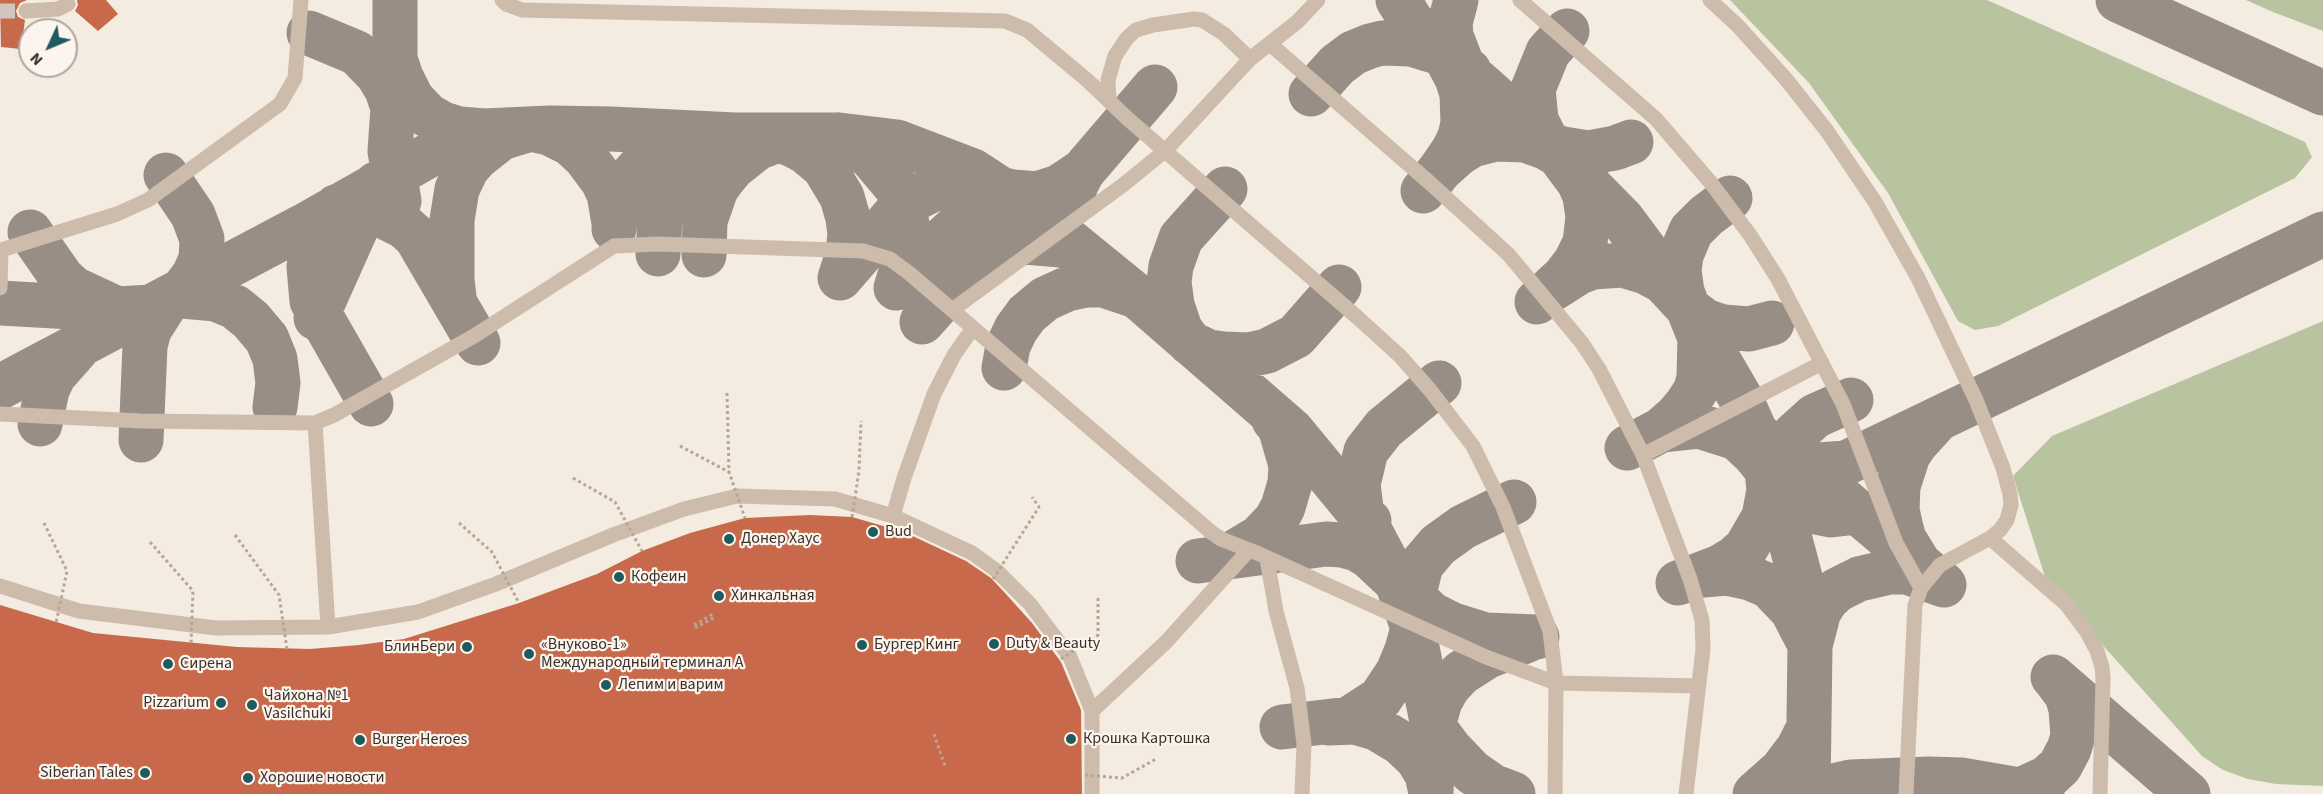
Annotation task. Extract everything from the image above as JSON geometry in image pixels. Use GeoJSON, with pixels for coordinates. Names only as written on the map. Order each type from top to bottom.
{"type":"FeatureCollection","features":[{"type":"Feature","properties":{"kind":"lane"},"geometry":{"type":"LineString","coordinates":[[0,288],[0,250],[117,214],[148,200],[280,104],[295,78],[301,31],[301,0]]}},
{"type":"Feature","properties":{"kind":"lane"},"geometry":{"type":"LineString","coordinates":[[501,0],[522,10],[1005,21],[1027,30],[1400,356],[1430,390],[1473,446],[1503,507],[1550,631],[1556,683],[1555,794]]}},
{"type":"Feature","properties":{"kind":"lane"},"geometry":{"type":"LineString","coordinates":[[951,310],[1123,185],[1166,150],[1250,59],[1297,22],[1318,0]]}},
{"type":"Feature","properties":{"kind":"lane"},"geometry":{"type":"LineString","coordinates":[[1520,0],[1656,119],[1678,142],[1750,236],[1778,279],[1822,363],[1859,444],[1896,543],[1921,588]]}},
{"type":"Feature","properties":{"kind":"lane"},"geometry":{"type":"LineString","coordinates":[[1710,0],[1738,26],[1785,78],[1827,131],[1875,202],[1917,278],[1976,400],[2006,477],[2011,504],[2007,520],[2000,530],[1990,538],[1940,565],[1921,588],[1915,605],[1906,794]]}},
{"type":"Feature","properties":{"kind":"lane"},"geometry":{"type":"LineString","coordinates":[[26,11],[58,9],[68,4]]}},
{"type":"Feature","properties":{"kind":"lane"},"geometry":{"type":"LineString","coordinates":[[1109,101],[1108,80],[1115,56],[1127,38],[1137,30],[1153,25],[1202,20],[1224,34],[1250,59]]}},
{"type":"Feature","properties":{"kind":"lane"},"geometry":{"type":"LineString","coordinates":[[1270,44],[1509,255],[1582,343],[1599,369],[1643,455],[1690,579],[1702,620],[1703,648],[1686,794]]}},
{"type":"Feature","properties":{"kind":"lane"},"geometry":{"type":"LineString","coordinates":[[0,414],[141,421],[315,423],[334,415],[474,336],[614,246],[658,244],[863,251],[890,260],[909,273],[1210,532],[1475,652],[1556,683],[1698,686]]}},
{"type":"Feature","properties":{"kind":"lane"},"geometry":{"type":"LineString","coordinates":[[893,516],[934,394],[954,355],[972,328]]}},
{"type":"Feature","properties":{"kind":"lane"},"geometry":{"type":"LineString","coordinates":[[1643,455],[1822,363]]}},
{"type":"Feature","properties":{"kind":"lane"},"geometry":{"type":"LineString","coordinates":[[315,423],[328,627]]}},
{"type":"Feature","properties":{"kind":"lane"},"geometry":{"type":"LineString","coordinates":[[0,586],[80,611],[216,627],[328,627],[418,612],[496,584],[623,531],[684,509],[737,496],[835,499],[893,516],[972,553],[997,571],[1030,604],[1070,657],[1092,711],[1092,794]]}},
{"type":"Feature","properties":{"kind":"lane"},"geometry":{"type":"LineString","coordinates":[[1990,538],[2066,604],[2087,632],[2097,651],[2103,680],[2100,794]]}},
{"type":"Feature","properties":{"kind":"lane"},"geometry":{"type":"LineString","coordinates":[[1092,711],[1166,642],[1249,550]]}},
{"type":"Feature","properties":{"kind":"lane"},"geometry":{"type":"LineString","coordinates":[[1267,559],[1276,611],[1297,688],[1304,744],[1302,794]]}},
{"type":"Feature","properties":{"kind":"path"},"geometry":{"type":"LineString","coordinates":[[727,393],[729,472],[745,518]]}},
{"type":"Feature","properties":{"kind":"path"},"geometry":{"type":"LineString","coordinates":[[852,517],[859,471],[861,421]]}},
{"type":"Feature","properties":{"kind":"path"},"geometry":{"type":"LineString","coordinates":[[680,446],[729,472]]}},
{"type":"Feature","properties":{"kind":"path"},"geometry":{"type":"LineString","coordinates":[[573,478],[615,502],[642,551]]}},
{"type":"Feature","properties":{"kind":"path"},"geometry":{"type":"LineString","coordinates":[[993,579],[1039,507],[1032,497]]}},
{"type":"Feature","properties":{"kind":"path"},"geometry":{"type":"LineString","coordinates":[[44,523],[67,571],[56,623]]}},
{"type":"Feature","properties":{"kind":"path"},"geometry":{"type":"LineString","coordinates":[[459,523],[492,552],[519,603]]}},
{"type":"Feature","properties":{"kind":"path"},"geometry":{"type":"LineString","coordinates":[[235,535],[279,595],[287,649]]}},
{"type":"Feature","properties":{"kind":"path"},"geometry":{"type":"LineString","coordinates":[[150,542],[193,591],[191,644]]}},
{"type":"Feature","properties":{"kind":"path"},"geometry":{"type":"LineString","coordinates":[[1061,659],[1098,634],[1098,598]]}},
{"type":"Feature","properties":{"kind":"path"},"geometry":{"type":"LineString","coordinates":[[694,626],[714,616]]}},
{"type":"Feature","properties":{"kind":"path"},"geometry":{"type":"LineString","coordinates":[[934,734],[945,766]]}},
{"type":"Feature","properties":{"kind":"path"},"geometry":{"type":"LineString","coordinates":[[1085,775],[1122,778],[1156,759]]}},
{"type":"Feature","properties":{"kind":"green space"},"geometry":{"type":"Polygon","coordinates":[[[1730,0],[1987,0],[2305,142],[2312,157],[2295,178],[1998,326],[1975,330],[1958,321],[1888,193],[1809,83],[1730,0]]]}},
{"type":"Feature","properties":{"kind":"green space"},"geometry":{"type":"Polygon","coordinates":[[[2246,0],[2323,0],[2323,31],[2273,12],[2246,0]]]}},
{"type":"Feature","properties":{"kind":"green space"},"geometry":{"type":"Polygon","coordinates":[[[2323,321],[2323,786],[2276,784],[2248,779],[2223,770],[2202,756],[2047,583],[2013,476],[2052,436],[2323,321]]]}},
{"type":"Feature","properties":{"kind":"building"},"geometry":{"type":"Polygon","coordinates":[[[0,0],[27,0],[20,3],[16,11],[20,18],[18,18],[18,49],[1,47],[0,0]]]}},
{"type":"Feature","properties":{"kind":"building"},"geometry":{"type":"Polygon","coordinates":[[[77,0],[106,0],[118,14],[98,31],[75,11],[78,5],[77,0]]]}},
{"type":"Feature","properties":{"kind":"building","name":"«Внуково-1» Международный терминал А"},"geometry":{"type":"Polygon","coordinates":[[[810,515],[852,517],[904,532],[966,561],[991,578],[1032,623],[1061,662],[1081,710],[1082,794],[0,794],[0,605],[93,633],[237,647],[310,649],[359,645],[404,639],[519,603],[597,574],[642,551],[690,533],[745,518],[810,515]]]}},
{"type":"Feature","properties":{"kind":"taxiway"},"geometry":{"type":"LineString","coordinates":[[395,0],[395,59],[401,77],[412,99],[427,115],[443,124],[459,129],[484,131],[550,128],[735,135],[839,135],[897,142],[973,171],[1025,205],[1138,297],[1292,431],[1362,516],[1397,582],[1413,628],[1433,726],[1431,794]]}},
{"type":"Feature","properties":{"kind":"taxiway"},"geometry":{"type":"LineString","coordinates":[[1398,0],[1412,22],[1423,33],[1548,144],[1622,219],[1688,308],[1740,397],[1755,431],[1767,470],[1775,483],[1801,581],[1810,646],[1808,794]]}},
{"type":"Feature","properties":{"kind":"taxiway"},"geometry":{"type":"LineString","coordinates":[[1456,0],[1450,23],[1451,36],[1464,70],[1469,71]]}},
{"type":"Feature","properties":{"kind":"taxiway"},"geometry":{"type":"LineString","coordinates":[[2118,0],[2323,93]]}},
{"type":"Feature","properties":{"kind":"taxiway"},"geometry":{"type":"LineString","coordinates":[[1567,31],[1548,52],[1533,89],[1536,120],[1548,144],[1588,153],[1615,148],[1631,142]]}},
{"type":"Feature","properties":{"kind":"taxiway"},"geometry":{"type":"LineString","coordinates":[[309,33],[357,53],[395,92]]}},
{"type":"Feature","properties":{"kind":"taxiway"},"geometry":{"type":"LineString","coordinates":[[1311,94],[1337,65],[1353,53],[1370,46],[1382,43],[1411,44],[1444,54],[1457,78],[1462,94],[1463,123],[1460,137],[1453,151],[1423,191]]}},
{"type":"Feature","properties":{"kind":"taxiway"},"geometry":{"type":"LineString","coordinates":[[375,70],[387,90],[393,108],[390,151],[399,201]]}},
{"type":"Feature","properties":{"kind":"taxiway"},"geometry":{"type":"LineString","coordinates":[[1072,200],[1076,184],[1083,171],[1155,87]]}},
{"type":"Feature","properties":{"kind":"taxiway"},"geometry":{"type":"LineString","coordinates":[[454,297],[452,220],[457,189],[467,168],[501,138],[531,129],[549,133],[571,144],[585,157],[603,181],[609,194],[614,223]]}},
{"type":"Feature","properties":{"kind":"taxiway"},"geometry":{"type":"LineString","coordinates":[[0,387],[302,227],[458,139],[484,131]]}},
{"type":"Feature","properties":{"kind":"taxiway"},"geometry":{"type":"LineString","coordinates":[[614,229],[617,208],[630,178],[661,147],[689,136],[699,135]]}},
{"type":"Feature","properties":{"kind":"taxiway"},"geometry":{"type":"LineString","coordinates":[[839,135],[871,157],[898,189],[904,204],[908,232],[907,252],[896,288]]}},
{"type":"Feature","properties":{"kind":"taxiway"},"geometry":{"type":"LineString","coordinates":[[769,137],[806,152],[824,167],[842,197],[850,234],[848,253],[840,278]]}},
{"type":"Feature","properties":{"kind":"taxiway"},"geometry":{"type":"LineString","coordinates":[[704,255],[705,221],[716,189],[733,167],[757,148],[786,137]]}},
{"type":"Feature","properties":{"kind":"taxiway"},"geometry":{"type":"LineString","coordinates":[[658,254],[660,219],[672,184],[683,167],[727,138]]}},
{"type":"Feature","properties":{"kind":"taxiway"},"geometry":{"type":"LineString","coordinates":[[1440,170],[1472,145],[1496,139],[1525,140],[1559,155],[1579,182],[1585,196],[1588,217],[1585,243],[1575,263],[1564,277],[1537,302]]}},
{"type":"Feature","properties":{"kind":"taxiway"},"geometry":{"type":"LineString","coordinates":[[840,278],[904,204],[934,189],[947,185],[980,184],[1013,192],[1037,194],[1059,187],[1083,171]]}},
{"type":"Feature","properties":{"kind":"taxiway"},"geometry":{"type":"LineString","coordinates":[[166,175],[193,215],[202,239],[201,259],[194,275],[182,291]]}},
{"type":"Feature","properties":{"kind":"taxiway"},"geometry":{"type":"LineString","coordinates":[[316,318],[376,184]]}},
{"type":"Feature","properties":{"kind":"taxiway"},"geometry":{"type":"LineString","coordinates":[[1225,189],[1181,238],[1171,266],[1169,282],[1172,305],[1180,329],[1190,343],[1209,352],[1224,354],[1249,355],[1267,351],[1296,336],[1339,287]]}},
{"type":"Feature","properties":{"kind":"taxiway"},"geometry":{"type":"LineString","coordinates":[[1730,198],[1691,231],[1681,255],[1679,270],[1682,292],[1688,308],[1705,321],[1723,327],[1749,329],[1772,323]]}},
{"type":"Feature","properties":{"kind":"taxiway"},"geometry":{"type":"LineString","coordinates":[[371,404],[312,301],[309,267],[312,241],[317,230],[336,207],[377,213],[405,227],[416,237],[478,343]]}},
{"type":"Feature","properties":{"kind":"taxiway"},"geometry":{"type":"LineString","coordinates":[[896,288],[929,252],[962,222],[996,215],[1044,222]]}},
{"type":"Feature","properties":{"kind":"taxiway"},"geometry":{"type":"LineString","coordinates":[[30,232],[62,278],[74,289],[117,309],[151,307]]}},
{"type":"Feature","properties":{"kind":"taxiway"},"geometry":{"type":"LineString","coordinates":[[1755,431],[1781,456],[1795,461],[1818,465],[1846,463],[2323,234]]}},
{"type":"Feature","properties":{"kind":"taxiway"},"geometry":{"type":"LineString","coordinates":[[922,322],[974,264],[989,254],[1025,242],[1061,245],[1082,252]]}},
{"type":"Feature","properties":{"kind":"taxiway"},"geometry":{"type":"LineString","coordinates":[[1554,288],[1579,272],[1593,267],[1622,265],[1646,272],[1663,281],[1688,308],[1700,338],[1699,377],[1696,390],[1687,404],[1661,430]]}},
{"type":"Feature","properties":{"kind":"taxiway"},"geometry":{"type":"LineString","coordinates":[[1004,368],[1008,346],[1016,329],[1027,314],[1045,299],[1067,289],[1086,285],[1103,285],[1136,296]]}},
{"type":"Feature","properties":{"kind":"taxiway"},"geometry":{"type":"LineString","coordinates":[[141,440],[145,346],[149,330],[170,297],[216,299],[235,307],[251,320],[267,339],[275,359],[278,383],[275,407]]}},
{"type":"Feature","properties":{"kind":"taxiway"},"geometry":{"type":"LineString","coordinates":[[0,303],[108,309]]}},
{"type":"Feature","properties":{"kind":"taxiway"},"geometry":{"type":"LineString","coordinates":[[40,424],[47,390],[54,375],[77,349]]}},
{"type":"Feature","properties":{"kind":"taxiway"},"geometry":{"type":"LineString","coordinates":[[1369,521],[1362,516],[1358,484],[1366,451],[1384,428],[1439,383]]}},
{"type":"Feature","properties":{"kind":"taxiway"},"geometry":{"type":"LineString","coordinates":[[1851,400],[1815,416],[1794,435],[1781,456],[1775,483],[1798,505],[1811,511],[1831,515],[1857,512]]}},
{"type":"Feature","properties":{"kind":"taxiway"},"geometry":{"type":"LineString","coordinates":[[1230,555],[1260,537],[1276,520],[1283,507],[1290,483],[1291,465],[1280,427],[1274,420]]}},
{"type":"Feature","properties":{"kind":"taxiway"},"geometry":{"type":"LineString","coordinates":[[1918,562],[1904,539],[1900,524],[1897,510],[1898,486],[1908,455],[1937,420]]}},
{"type":"Feature","properties":{"kind":"taxiway"},"geometry":{"type":"LineString","coordinates":[[1627,448],[1661,430],[1699,426],[1737,438],[1767,470],[1769,490],[1764,517],[1746,548],[1720,567],[1678,583]]}},
{"type":"Feature","properties":{"kind":"taxiway"},"geometry":{"type":"LineString","coordinates":[[1834,492],[1944,585]]}},
{"type":"Feature","properties":{"kind":"taxiway"},"geometry":{"type":"LineString","coordinates":[[1282,727],[1349,719],[1380,699],[1398,672],[1407,650],[1413,628],[1413,598],[1421,565],[1438,545],[1463,527],[1514,502]]}},
{"type":"Feature","properties":{"kind":"taxiway"},"geometry":{"type":"LineString","coordinates":[[1198,561],[1326,544],[1342,545],[1357,549],[1369,556],[1431,614],[1453,625],[1485,635],[1537,637]]}},
{"type":"Feature","properties":{"kind":"taxiway"},"geometry":{"type":"LineString","coordinates":[[1810,646],[1819,611],[1827,599],[1837,590],[1859,579],[1889,572],[1907,572],[1941,584]]}},
{"type":"Feature","properties":{"kind":"taxiway"},"geometry":{"type":"LineString","coordinates":[[1703,575],[1727,573],[1750,578],[1769,586],[1792,610],[1806,637]]}},
{"type":"Feature","properties":{"kind":"taxiway"},"geometry":{"type":"LineString","coordinates":[[1513,794],[1492,786],[1472,772],[1450,749],[1433,726],[1440,701],[1448,687],[1461,673],[1486,657],[1528,640]]}},
{"type":"Feature","properties":{"kind":"taxiway"},"geometry":{"type":"LineString","coordinates":[[2053,677],[2188,794]]}},
{"type":"Feature","properties":{"kind":"taxiway"},"geometry":{"type":"LineString","coordinates":[[2012,790],[2025,788],[2047,778],[2060,766],[2069,749],[2073,736],[2071,709],[2067,695],[2055,679]]}},
{"type":"Feature","properties":{"kind":"taxiway"},"geometry":{"type":"LineString","coordinates":[[1328,723],[1355,722],[1376,728],[1401,743],[1417,758],[1427,774],[1431,793]]}},
{"type":"Feature","properties":{"kind":"taxiway"},"geometry":{"type":"LineString","coordinates":[[1755,794],[1782,770],[1798,749],[1806,733]]}},
{"type":"Feature","properties":{"kind":"taxiway"},"geometry":{"type":"LineString","coordinates":[[1799,794],[1851,782],[1929,779],[1961,780],[2042,794]]}},
{"type":"Feature","properties":{"kind":"tunnel"},"geometry":{"type":"LineString","coordinates":[[0,11],[26,11]]}},
{"type":"Feature","properties":{"kind":"place","name":"Bud"},"geometry":{"type":"Point","coordinates":[873,532]}},
{"type":"Feature","properties":{"kind":"place","name":"Донер Хаус"},"geometry":{"type":"Point","coordinates":[729,539]}},
{"type":"Feature","properties":{"kind":"place","name":"Кофеин"},"geometry":{"type":"Point","coordinates":[619,577]}},
{"type":"Feature","properties":{"kind":"place","name":"Хинкальная"},"geometry":{"type":"Point","coordinates":[719,596]}},
{"type":"Feature","properties":{"kind":"place","name":"Duty & Beauty"},"geometry":{"type":"Point","coordinates":[994,644]}},
{"type":"Feature","properties":{"kind":"place","name":"Бургер Кинг"},"geometry":{"type":"Point","coordinates":[862,645]}},
{"type":"Feature","properties":{"kind":"place","name":"БлинБери"},"geometry":{"type":"Point","coordinates":[467,647]}},
{"type":"Feature","properties":{"kind":"place","name":"«Внуково-1» Международный терминал А"},"geometry":{"type":"Point","coordinates":[529,654]}},
{"type":"Feature","properties":{"kind":"place","name":"Сирена"},"geometry":{"type":"Point","coordinates":[168,664]}},
{"type":"Feature","properties":{"kind":"place","name":"Лепим и варим"},"geometry":{"type":"Point","coordinates":[606,685]}},
{"type":"Feature","properties":{"kind":"place","name":"Pizzarium"},"geometry":{"type":"Point","coordinates":[221,703]}},
{"type":"Feature","properties":{"kind":"place","name":"Чайхона №1 Vasilchuki"},"geometry":{"type":"Point","coordinates":[252,705]}},
{"type":"Feature","properties":{"kind":"place","name":"Крошка Картошка"},"geometry":{"type":"Point","coordinates":[1071,739]}},
{"type":"Feature","properties":{"kind":"place","name":"Burger Heroes"},"geometry":{"type":"Point","coordinates":[360,740]}},
{"type":"Feature","properties":{"kind":"place","name":"Siberian Tales"},"geometry":{"type":"Point","coordinates":[145,773]}},
{"type":"Feature","properties":{"kind":"place","name":"Хорошие новости"},"geometry":{"type":"Point","coordinates":[248,778]}}]}
